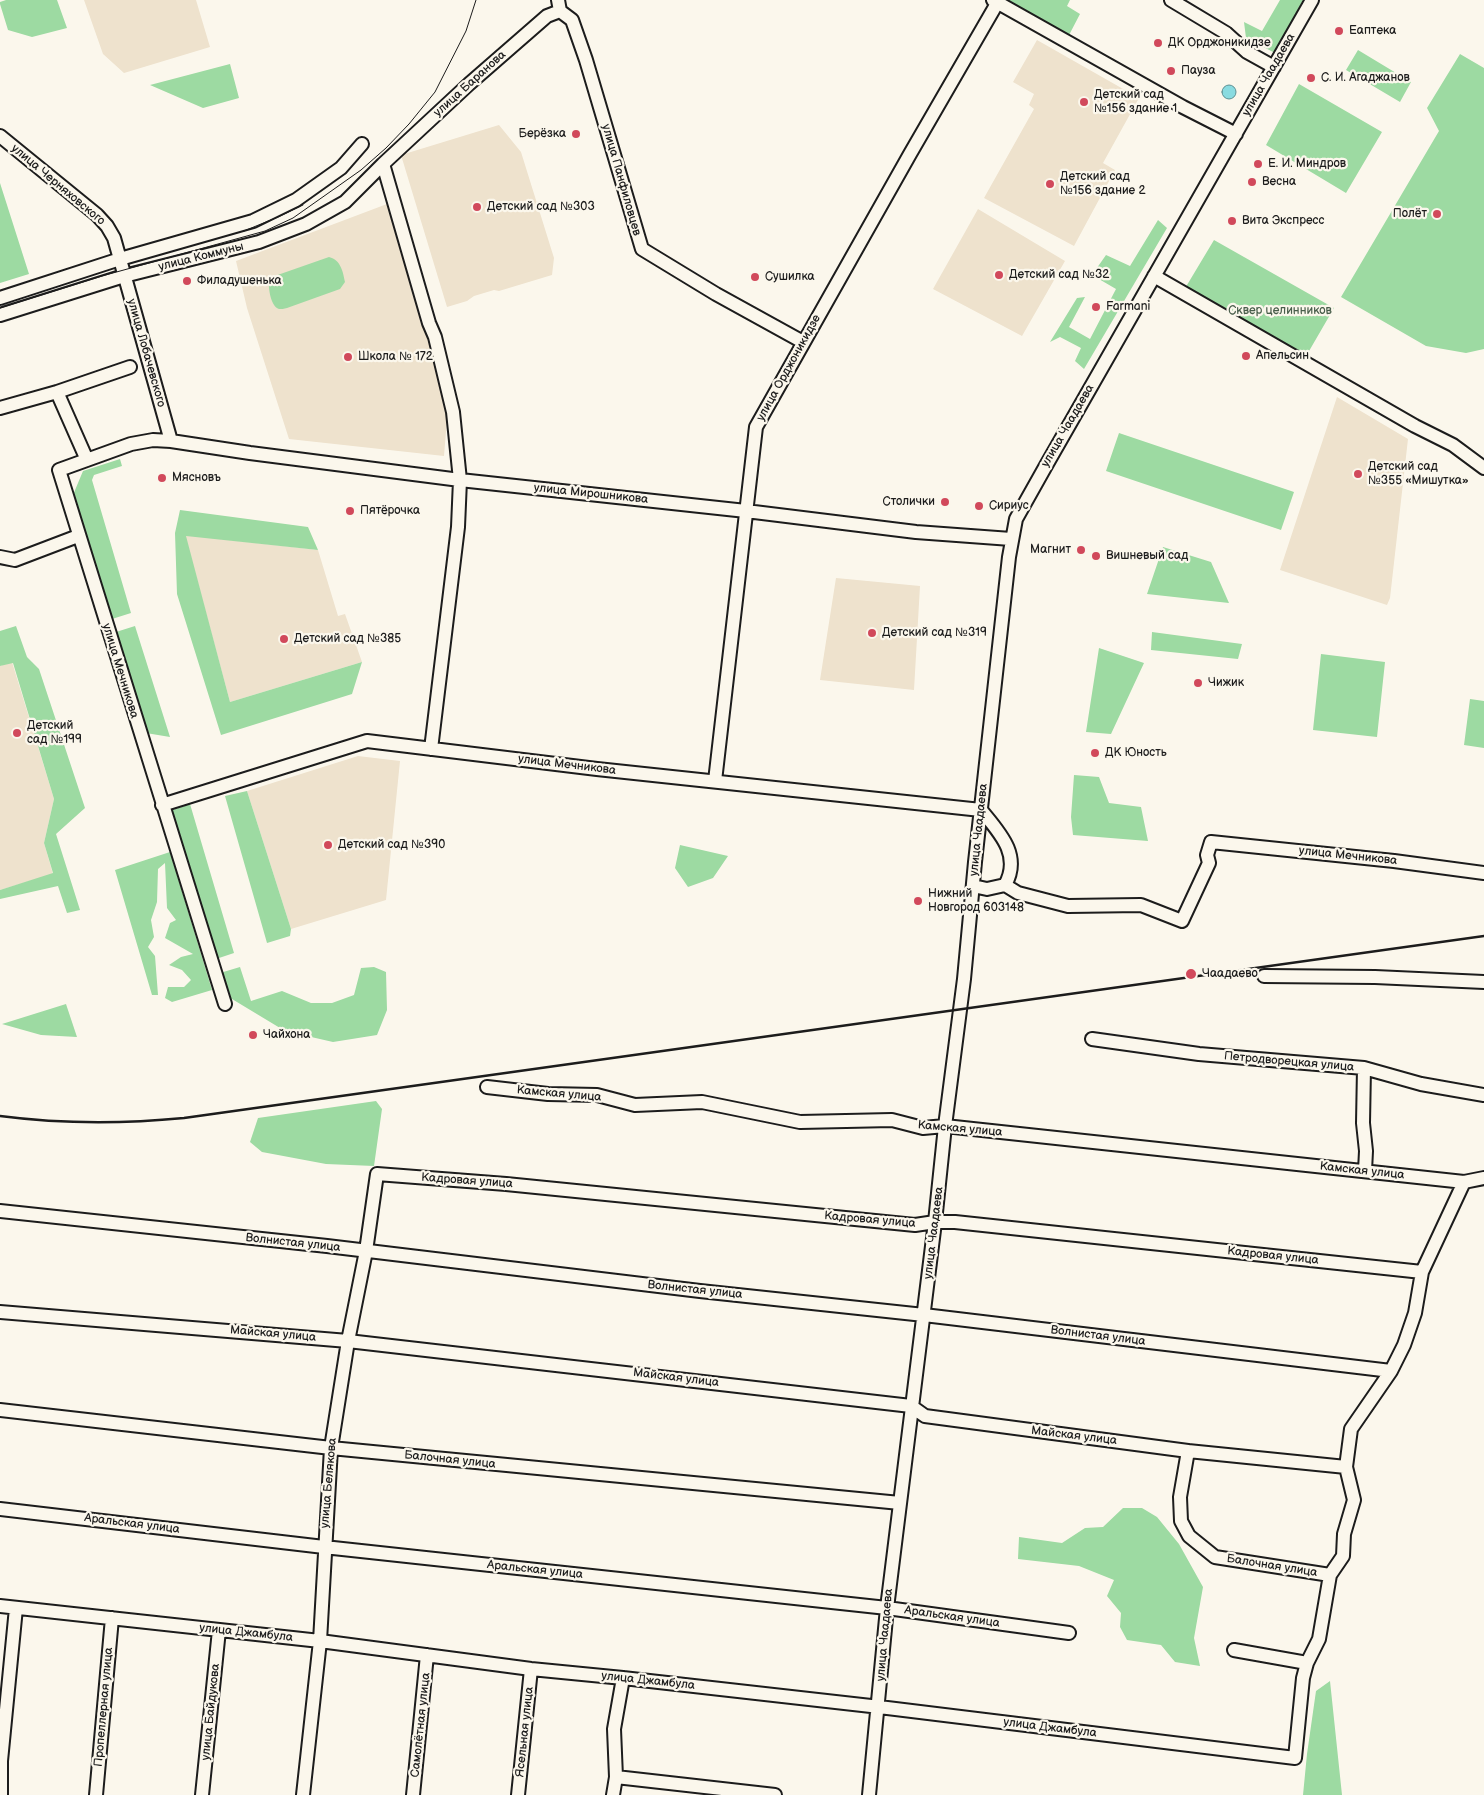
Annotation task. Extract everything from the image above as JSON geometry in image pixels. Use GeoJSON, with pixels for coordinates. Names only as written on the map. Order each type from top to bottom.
{"type":"FeatureCollection","features":[{"type":"Feature","properties":{"kind":"street"},"geometry":{"type":"LineString","coordinates":[[1171,0],[1226,33],[1247,52],[1274,67]]}},
{"type":"Feature","properties":{"kind":"street","name":"улица Чаадаева"},"geometry":{"type":"LineString","coordinates":[[869,1795],[887,1608],[911,1406],[936,1222],[945,1126],[964,979],[1011,539],[1016,519],[1312,0]]}},
{"type":"Feature","properties":{"kind":"street"},"geometry":{"type":"LineString","coordinates":[[996,1],[1183,107],[1236,134]]}},
{"type":"Feature","properties":{"kind":"street","name":"улица Орджоникидзе"},"geometry":{"type":"LineString","coordinates":[[715,781],[756,427],[996,1]]}},
{"type":"Feature","properties":{"kind":"street","name":"улица Баранова"},"geometry":{"type":"LineString","coordinates":[[383,164],[469,84],[559,5],[572,20]]}},
{"type":"Feature","properties":{"kind":"street","name":"улица Панфиловцев"},"geometry":{"type":"LineString","coordinates":[[572,20],[586,60],[642,249],[716,294],[803,342]]}},
{"type":"Feature","properties":{"kind":"street","name":"улица Черняховского"},"geometry":{"type":"LineString","coordinates":[[0,136],[97,215],[114,238],[122,267]]}},
{"type":"Feature","properties":{"kind":"street","name":"улица Коммуны"},"geometry":{"type":"LineString","coordinates":[[0,315],[122,267],[253,221],[296,200],[341,168],[362,144]]}},
{"type":"Feature","properties":{"kind":"street"},"geometry":{"type":"LineString","coordinates":[[383,164],[426,313],[435,337],[453,412],[460,480],[458,527],[431,749]]}},
{"type":"Feature","properties":{"kind":"street","name":"улица Коммуны"},"geometry":{"type":"LineString","coordinates":[[0,298],[122,267],[259,242],[306,224],[345,202],[383,164]]}},
{"type":"Feature","properties":{"kind":"street","name":"улица Лобачевского"},"geometry":{"type":"LineString","coordinates":[[122,267],[171,441]]}},
{"type":"Feature","properties":{"kind":"street"},"geometry":{"type":"LineString","coordinates":[[1154,276],[1415,426],[1453,445],[1484,468]]}},
{"type":"Feature","properties":{"kind":"street","name":"улица Лобачевского"},"geometry":{"type":"LineString","coordinates":[[0,408],[57,392],[130,367]]}},
{"type":"Feature","properties":{"kind":"street"},"geometry":{"type":"LineString","coordinates":[[57,392],[87,460]]}},
{"type":"Feature","properties":{"kind":"street","name":"улица Мечникова"},"geometry":{"type":"LineString","coordinates":[[171,441],[153,440],[131,444],[59,470],[225,1004]]}},
{"type":"Feature","properties":{"kind":"street","name":"улица Мирошникова"},"geometry":{"type":"LineString","coordinates":[[171,441],[460,480],[746,511],[907,531],[1011,539]]}},
{"type":"Feature","properties":{"kind":"street"},"geometry":{"type":"LineString","coordinates":[[0,557],[15,560],[78,536]]}},
{"type":"Feature","properties":{"kind":"street","name":"улица Мечникова"},"geometry":{"type":"LineString","coordinates":[[162,805],[367,741],[981,810]]}},
{"type":"Feature","properties":{"kind":"street"},"geometry":{"type":"LineString","coordinates":[[973,886],[987,889],[1005,885],[1011,868],[1010,850],[1003,837],[981,810]]}},
{"type":"Feature","properties":{"kind":"street","name":"улица Мечникова"},"geometry":{"type":"LineString","coordinates":[[1005,885],[1018,893],[1068,906],[1141,905],[1182,921],[1209,863],[1207,855],[1212,842],[1394,861],[1484,874]]}},
{"type":"Feature","properties":{"kind":"street"},"geometry":{"type":"LineString","coordinates":[[1264,976],[1375,977],[1484,982]]}},
{"type":"Feature","properties":{"kind":"street","name":"Петродворецкая улица"},"geometry":{"type":"LineString","coordinates":[[1092,1039],[1199,1054],[1364,1068],[1421,1084],[1484,1094]]}},
{"type":"Feature","properties":{"kind":"street"},"geometry":{"type":"LineString","coordinates":[[1364,1068],[1363,1123],[1366,1151],[1365,1171]]}},
{"type":"Feature","properties":{"kind":"street","name":"Камская улица"},"geometry":{"type":"LineString","coordinates":[[487,1087],[548,1094],[597,1095],[634,1105],[702,1102],[800,1122],[892,1120],[923,1128],[945,1126],[1464,1182],[1484,1178]]}},
{"type":"Feature","properties":{"kind":"street","name":"Кадровая улица"},"geometry":{"type":"LineString","coordinates":[[377,1174],[516,1185],[915,1225],[954,1222],[1422,1272]]}},
{"type":"Feature","properties":{"kind":"street","name":"улица Белякова"},"geometry":{"type":"LineString","coordinates":[[303,1795],[320,1641],[331,1448],[348,1341],[366,1251],[377,1174]]}},
{"type":"Feature","properties":{"kind":"street"},"geometry":{"type":"LineString","coordinates":[[1234,1650],[1307,1663],[1319,1640],[1330,1574],[1343,1556],[1344,1534],[1354,1500],[1346,1467],[1351,1429],[1391,1371],[1404,1345],[1415,1313],[1422,1272],[1464,1182]]}},
{"type":"Feature","properties":{"kind":"street","name":"Волнистая улица"},"geometry":{"type":"LineString","coordinates":[[0,1211],[924,1315],[1391,1371]]}},
{"type":"Feature","properties":{"kind":"street","name":"Майская улица"},"geometry":{"type":"LineString","coordinates":[[0,1312],[348,1341],[911,1406],[925,1416],[1188,1450],[1346,1467]]}},
{"type":"Feature","properties":{"kind":"street","name":"Балочная улица"},"geometry":{"type":"LineString","coordinates":[[0,1410],[331,1448],[900,1503]]}},
{"type":"Feature","properties":{"kind":"street","name":"Балочная улица"},"geometry":{"type":"LineString","coordinates":[[1188,1450],[1180,1497],[1181,1520],[1189,1536],[1214,1557],[1330,1574]]}},
{"type":"Feature","properties":{"kind":"street","name":"Аральская улица"},"geometry":{"type":"LineString","coordinates":[[0,1509],[324,1547],[887,1608],[1069,1633]]}},
{"type":"Feature","properties":{"kind":"street","name":"улица Джамбула"},"geometry":{"type":"LineString","coordinates":[[0,1606],[320,1641],[531,1669],[878,1707],[1295,1758],[1307,1663]]}},
{"type":"Feature","properties":{"kind":"street"},"geometry":{"type":"LineString","coordinates":[[1,1795],[1,1762],[16,1608]]}},
{"type":"Feature","properties":{"kind":"street","name":"Пропеллерная улица"},"geometry":{"type":"LineString","coordinates":[[96,1795],[112,1618]]}},
{"type":"Feature","properties":{"kind":"street","name":"улица Байдукова"},"geometry":{"type":"LineString","coordinates":[[202,1795],[219,1630]]}},
{"type":"Feature","properties":{"kind":"street","name":"Самолётная улица"},"geometry":{"type":"LineString","coordinates":[[414,1795],[427,1655]]}},
{"type":"Feature","properties":{"kind":"street","name":"Ясельная улица"},"geometry":{"type":"LineString","coordinates":[[518,1795],[531,1669]]}},
{"type":"Feature","properties":{"kind":"street"},"geometry":{"type":"LineString","coordinates":[[613,1795],[616,1777],[614,1729],[623,1678]]}},
{"type":"Feature","properties":{"kind":"street"},"geometry":{"type":"LineString","coordinates":[[616,1777],[776,1795]]}},
{"type":"Feature","properties":{"kind":"shaded area"},"geometry":{"type":"Polygon","coordinates":[[[84,0],[196,0],[210,47],[124,73],[103,54],[84,0]]]}},
{"type":"Feature","properties":{"kind":"shaded area"},"geometry":{"type":"Polygon","coordinates":[[[1037,40],[1139,98],[1103,163],[1115,170],[1074,246],[984,198],[1034,109],[1029,105],[1034,94],[1013,82],[1037,40]]]}},
{"type":"Feature","properties":{"kind":"shaded area","name":"Детский сад №303"},"geometry":{"type":"Polygon","coordinates":[[[499,125],[521,152],[554,258],[552,275],[499,291],[494,290],[474,296],[467,301],[447,307],[401,155],[499,125]]]}},
{"type":"Feature","properties":{"kind":"shaded area","name":"Школа № 172"},"geometry":{"type":"Polygon","coordinates":[[[387,204],[448,407],[444,456],[289,439],[247,308],[236,261],[387,204]]]}},
{"type":"Feature","properties":{"kind":"shaded area","name":"Детский сад №32"},"geometry":{"type":"Polygon","coordinates":[[[978,209],[1065,261],[1022,336],[933,289],[978,209]]]}},
{"type":"Feature","properties":{"kind":"shaded area","name":"Детский сад №355 «Мишутка»"},"geometry":{"type":"Polygon","coordinates":[[[1337,397],[1408,439],[1390,598],[1387,605],[1280,570],[1337,397]]]}},
{"type":"Feature","properties":{"kind":"shaded area","name":"Детский сад №385"},"geometry":{"type":"Polygon","coordinates":[[[185,535],[318,550],[338,616],[345,614],[362,662],[230,702],[185,535]]]}},
{"type":"Feature","properties":{"kind":"shaded area","name":"Детский сад №319"},"geometry":{"type":"Polygon","coordinates":[[[836,578],[920,586],[914,690],[820,680],[836,578]]]}},
{"type":"Feature","properties":{"kind":"shaded area","name":"Детский сад №199"},"geometry":{"type":"Polygon","coordinates":[[[12,662],[54,799],[44,843],[53,874],[0,890],[0,666],[12,662]]]}},
{"type":"Feature","properties":{"kind":"shaded area","name":"Детский сад №390"},"geometry":{"type":"Polygon","coordinates":[[[358,756],[400,761],[386,900],[291,929],[247,791],[358,756]]]}},
{"type":"Feature","properties":{"kind":"green space"},"geometry":{"type":"Polygon","coordinates":[[[6,0],[57,0],[67,28],[32,37],[8,30],[0,4],[0,2],[6,0]]]}},
{"type":"Feature","properties":{"kind":"green space"},"geometry":{"type":"Polygon","coordinates":[[[1009,0],[1070,0],[1067,6],[1080,14],[1068,37],[1007,3],[1009,0]]]}},
{"type":"Feature","properties":{"kind":"green space"},"geometry":{"type":"Polygon","coordinates":[[[1280,0],[1303,0],[1275,53],[1246,38],[1244,22],[1262,31],[1280,0]]]}},
{"type":"Feature","properties":{"kind":"green space"},"geometry":{"type":"Polygon","coordinates":[[[1358,50],[1411,82],[1400,102],[1346,70],[1358,50]]]}},
{"type":"Feature","properties":{"kind":"green space","name":"Полёт"},"geometry":{"type":"Polygon","coordinates":[[[1460,54],[1484,68],[1484,349],[1466,353],[1426,346],[1341,297],[1439,131],[1427,108],[1460,54]]]}},
{"type":"Feature","properties":{"kind":"green space"},"geometry":{"type":"Polygon","coordinates":[[[230,64],[239,98],[203,108],[150,85],[230,64]]]}},
{"type":"Feature","properties":{"kind":"green space"},"geometry":{"type":"Polygon","coordinates":[[[1299,84],[1382,132],[1346,193],[1266,145],[1299,84]]]}},
{"type":"Feature","properties":{"kind":"green space"},"geometry":{"type":"Polygon","coordinates":[[[0,183],[29,274],[0,283],[0,183]]]}},
{"type":"Feature","properties":{"kind":"green space"},"geometry":{"type":"Polygon","coordinates":[[[1158,220],[1167,228],[1084,369],[1075,361],[1081,348],[1060,337],[1050,342],[1077,298],[1085,297],[1069,327],[1090,339],[1116,289],[1092,275],[1106,255],[1130,266],[1158,220]]]}},
{"type":"Feature","properties":{"kind":"green space","name":"Сквер целинников"},"geometry":{"type":"Polygon","coordinates":[[[1214,240],[1334,308],[1305,358],[1184,290],[1214,240]]]}},
{"type":"Feature","properties":{"kind":"green space"},"geometry":{"type":"Polygon","coordinates":[[[329,257],[339,264],[342,270],[345,282],[340,289],[286,308],[279,309],[276,307],[270,295],[269,278],[329,257]]]}},
{"type":"Feature","properties":{"kind":"green space"},"geometry":{"type":"Polygon","coordinates":[[[1119,433],[1294,492],[1281,530],[1106,471],[1119,433]]]}},
{"type":"Feature","properties":{"kind":"green space"},"geometry":{"type":"Polygon","coordinates":[[[120,459],[122,466],[94,475],[92,480],[131,613],[112,619],[73,495],[83,471],[120,459]]]}},
{"type":"Feature","properties":{"kind":"green space"},"geometry":{"type":"Polygon","coordinates":[[[180,510],[308,527],[318,550],[186,536],[230,702],[362,662],[352,694],[221,735],[177,594],[175,533],[180,510]]]}},
{"type":"Feature","properties":{"kind":"green space"},"geometry":{"type":"Polygon","coordinates":[[[1163,547],[1211,562],[1229,603],[1147,594],[1163,547]]]}},
{"type":"Feature","properties":{"kind":"green space"},"geometry":{"type":"Polygon","coordinates":[[[16,626],[27,657],[39,669],[85,808],[56,834],[80,910],[67,913],[58,886],[0,899],[0,890],[53,873],[44,843],[54,799],[13,663],[0,666],[0,631],[16,626]]]}},
{"type":"Feature","properties":{"kind":"green space"},"geometry":{"type":"Polygon","coordinates":[[[135,626],[170,737],[146,733],[116,632],[135,626]]]}},
{"type":"Feature","properties":{"kind":"green space"},"geometry":{"type":"Polygon","coordinates":[[[1152,632],[1242,644],[1238,659],[1151,650],[1152,632]]]}},
{"type":"Feature","properties":{"kind":"green space"},"geometry":{"type":"Polygon","coordinates":[[[1099,648],[1144,663],[1111,734],[1086,732],[1099,648]]]}},
{"type":"Feature","properties":{"kind":"green space"},"geometry":{"type":"Polygon","coordinates":[[[1321,654],[1385,662],[1377,737],[1313,730],[1321,654]]]}},
{"type":"Feature","properties":{"kind":"green space"},"geometry":{"type":"Polygon","coordinates":[[[1470,699],[1484,701],[1484,748],[1464,745],[1470,699]]]}},
{"type":"Feature","properties":{"kind":"green space"},"geometry":{"type":"Polygon","coordinates":[[[1074,775],[1099,777],[1109,803],[1141,807],[1148,841],[1073,835],[1071,817],[1074,775]]]}},
{"type":"Feature","properties":{"kind":"green space"},"geometry":{"type":"Polygon","coordinates":[[[247,791],[291,929],[290,936],[267,943],[225,796],[247,791]]]}},
{"type":"Feature","properties":{"kind":"green space"},"geometry":{"type":"Polygon","coordinates":[[[190,804],[234,953],[216,959],[170,811],[190,804]]]}},
{"type":"Feature","properties":{"kind":"green space"},"geometry":{"type":"Polygon","coordinates":[[[680,845],[728,856],[713,878],[688,887],[675,868],[680,845]]]}},
{"type":"Feature","properties":{"kind":"green space"},"geometry":{"type":"Polygon","coordinates":[[[170,852],[212,990],[172,1002],[165,998],[168,987],[184,987],[191,980],[182,970],[169,965],[181,957],[193,954],[165,938],[170,923],[176,920],[167,908],[165,863],[158,869],[157,902],[151,920],[154,937],[148,947],[155,956],[158,995],[152,995],[115,870],[170,852]]]}},
{"type":"Feature","properties":{"kind":"green space"},"geometry":{"type":"Polygon","coordinates":[[[240,967],[251,1001],[282,991],[311,1003],[332,1003],[354,995],[361,968],[374,967],[386,972],[387,1010],[377,1035],[333,1042],[285,1031],[227,996],[220,973],[240,967]]]}},
{"type":"Feature","properties":{"kind":"green space"},"geometry":{"type":"Polygon","coordinates":[[[66,1004],[77,1037],[41,1035],[2,1024],[66,1004]]]}},
{"type":"Feature","properties":{"kind":"green space"},"geometry":{"type":"Polygon","coordinates":[[[376,1101],[382,1109],[374,1166],[326,1164],[262,1152],[250,1142],[258,1118],[376,1101]]]}},
{"type":"Feature","properties":{"kind":"green space"},"geometry":{"type":"Polygon","coordinates":[[[1123,1508],[1142,1508],[1157,1517],[1179,1544],[1203,1587],[1194,1638],[1200,1666],[1175,1662],[1161,1645],[1127,1640],[1120,1627],[1121,1613],[1107,1596],[1114,1580],[1079,1566],[1018,1559],[1019,1537],[1062,1543],[1085,1528],[1103,1527],[1123,1508]]]}},
{"type":"Feature","properties":{"kind":"green space"},"geometry":{"type":"Polygon","coordinates":[[[1330,1681],[1342,1795],[1303,1795],[1316,1691],[1330,1681]]]}},
{"type":"Feature","properties":{"kind":"water"},"geometry":{"type":"Polygon","coordinates":[[[1226,85],[1232,85],[1236,92],[1232,99],[1226,99],[1222,95],[1222,89],[1226,85]]]}},
{"type":"Feature","properties":{"kind":"tram line"},"geometry":{"type":"LineString","coordinates":[[0,308],[102,276],[265,231],[293,218],[361,170],[409,124],[435,92],[466,31],[476,0]]}},
{"type":"Feature","properties":{"kind":"tram line"},"geometry":{"type":"LineString","coordinates":[[244,231],[303,205]]}},
{"type":"Feature","properties":{"kind":"railway"},"geometry":{"type":"LineString","coordinates":[[0,1116],[46,1121],[92,1122],[184,1118],[1484,936]]}},
{"type":"Feature","properties":{"kind":"place","name":"Еаптека"},"geometry":{"type":"Point","coordinates":[1339,31]}},
{"type":"Feature","properties":{"kind":"place","name":"ДК Орджоникидзе"},"geometry":{"type":"Point","coordinates":[1158,43]}},
{"type":"Feature","properties":{"kind":"place","name":"Пауза"},"geometry":{"type":"Point","coordinates":[1171,71]}},
{"type":"Feature","properties":{"kind":"place","name":"С. И. Агаджанов"},"geometry":{"type":"Point","coordinates":[1311,78]}},
{"type":"Feature","properties":{"kind":"place","name":"Детский сад №156 здание 1"},"geometry":{"type":"Point","coordinates":[1084,102]}},
{"type":"Feature","properties":{"kind":"place","name":"Берёзка"},"geometry":{"type":"Point","coordinates":[576,134]}},
{"type":"Feature","properties":{"kind":"place","name":"Е. И. Миндров"},"geometry":{"type":"Point","coordinates":[1258,164]}},
{"type":"Feature","properties":{"kind":"place","name":"Весна"},"geometry":{"type":"Point","coordinates":[1252,182]}},
{"type":"Feature","properties":{"kind":"place","name":"Детский сад №156 здание 2"},"geometry":{"type":"Point","coordinates":[1050,184]}},
{"type":"Feature","properties":{"kind":"place","name":"Детский сад №303"},"geometry":{"type":"Point","coordinates":[477,207]}},
{"type":"Feature","properties":{"kind":"place","name":"Полёт"},"geometry":{"type":"Point","coordinates":[1437,214]}},
{"type":"Feature","properties":{"kind":"place","name":"Вита Экспресс"},"geometry":{"type":"Point","coordinates":[1232,221]}},
{"type":"Feature","properties":{"kind":"place","name":"Детский сад №32"},"geometry":{"type":"Point","coordinates":[999,275]}},
{"type":"Feature","properties":{"kind":"place","name":"Сушилка"},"geometry":{"type":"Point","coordinates":[755,277]}},
{"type":"Feature","properties":{"kind":"place","name":"Филадушенька"},"geometry":{"type":"Point","coordinates":[187,281]}},
{"type":"Feature","properties":{"kind":"place","name":"Farmani"},"geometry":{"type":"Point","coordinates":[1096,307]}},
{"type":"Feature","properties":{"kind":"place","name":"Апельсин"},"geometry":{"type":"Point","coordinates":[1246,356]}},
{"type":"Feature","properties":{"kind":"place","name":"Школа № 172"},"geometry":{"type":"Point","coordinates":[348,357]}},
{"type":"Feature","properties":{"kind":"place","name":"Детский сад №355 «Мишутка»"},"geometry":{"type":"Point","coordinates":[1358,474]}},
{"type":"Feature","properties":{"kind":"place","name":"Мясновъ"},"geometry":{"type":"Point","coordinates":[162,478]}},
{"type":"Feature","properties":{"kind":"place","name":"Столички"},"geometry":{"type":"Point","coordinates":[945,502]}},
{"type":"Feature","properties":{"kind":"place","name":"Сириус"},"geometry":{"type":"Point","coordinates":[979,506]}},
{"type":"Feature","properties":{"kind":"place","name":"Пятёрочка"},"geometry":{"type":"Point","coordinates":[350,511]}},
{"type":"Feature","properties":{"kind":"place","name":"Магнит"},"geometry":{"type":"Point","coordinates":[1081,550]}},
{"type":"Feature","properties":{"kind":"place","name":"Вишневый сад"},"geometry":{"type":"Point","coordinates":[1096,556]}},
{"type":"Feature","properties":{"kind":"place","name":"Детский сад №319"},"geometry":{"type":"Point","coordinates":[872,633]}},
{"type":"Feature","properties":{"kind":"place","name":"Детский сад №385"},"geometry":{"type":"Point","coordinates":[284,639]}},
{"type":"Feature","properties":{"kind":"place","name":"Чижик"},"geometry":{"type":"Point","coordinates":[1198,683]}},
{"type":"Feature","properties":{"kind":"place","name":"Детский сад №199"},"geometry":{"type":"Point","coordinates":[17,733]}},
{"type":"Feature","properties":{"kind":"place","name":"ДК Юность"},"geometry":{"type":"Point","coordinates":[1095,753]}},
{"type":"Feature","properties":{"kind":"place","name":"Детский сад №390"},"geometry":{"type":"Point","coordinates":[328,845]}},
{"type":"Feature","properties":{"kind":"place","name":"Нижний Новгород 603148"},"geometry":{"type":"Point","coordinates":[918,901]}},
{"type":"Feature","properties":{"kind":"place","name":"Чаадаево"},"geometry":{"type":"Point","coordinates":[1191,974]}},
{"type":"Feature","properties":{"kind":"place","name":"Чайхона"},"geometry":{"type":"Point","coordinates":[253,1035]}}]}
